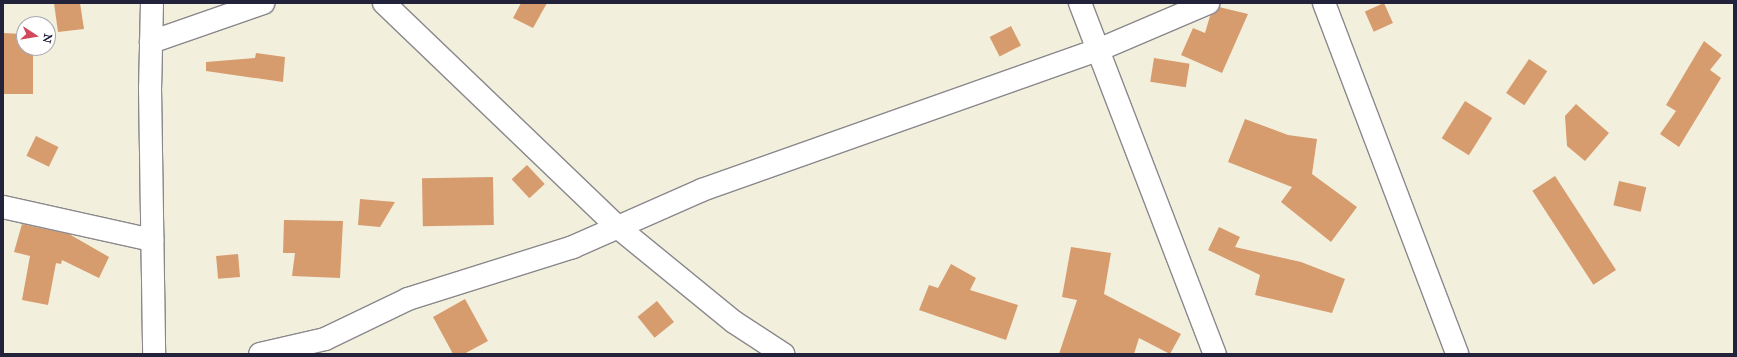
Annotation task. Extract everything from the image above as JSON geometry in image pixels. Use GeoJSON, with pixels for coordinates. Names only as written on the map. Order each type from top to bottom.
{"type":"FeatureCollection","features":[{"type":"Feature","properties":{"kind":"street"},"geometry":{"type":"LineString","coordinates":[[152,3],[152,240],[154,354]]}},
{"type":"Feature","properties":{"kind":"street"},"geometry":{"type":"LineString","coordinates":[[151,42],[263,3]]}},
{"type":"Feature","properties":{"kind":"street"},"geometry":{"type":"LineString","coordinates":[[384,3],[620,229],[734,322],[783,354]]}},
{"type":"Feature","properties":{"kind":"street"},"geometry":{"type":"LineString","coordinates":[[1080,3],[1215,354]]}},
{"type":"Feature","properties":{"kind":"street"},"geometry":{"type":"LineString","coordinates":[[260,354],[325,339],[408,299],[620,229],[702,190],[1098,50],[1208,3]]}},
{"type":"Feature","properties":{"kind":"street"},"geometry":{"type":"LineString","coordinates":[[1324,3],[1457,354]]}},
{"type":"Feature","properties":{"kind":"street"},"geometry":{"type":"LineString","coordinates":[[3,207],[152,240]]}},
{"type":"Feature","properties":{"kind":"building"},"geometry":{"type":"Polygon","coordinates":[[[54,3],[80,3],[84,29],[58,32],[54,3]]]}},
{"type":"Feature","properties":{"kind":"building"},"geometry":{"type":"Polygon","coordinates":[[[521,3],[547,3],[533,28],[513,18],[521,3]]]}},
{"type":"Feature","properties":{"kind":"building"},"geometry":{"type":"Polygon","coordinates":[[[1384,3],[1393,23],[1374,32],[1365,12],[1384,3]]]}},
{"type":"Feature","properties":{"kind":"building"},"geometry":{"type":"Polygon","coordinates":[[[1219,7],[1248,14],[1222,73],[1181,55],[1193,28],[1205,33],[1210,16],[1219,7]]]}},
{"type":"Feature","properties":{"kind":"building"},"geometry":{"type":"Polygon","coordinates":[[[1011,26],[1021,46],[1000,56],[990,37],[1011,26]]]}},
{"type":"Feature","properties":{"kind":"building"},"geometry":{"type":"Polygon","coordinates":[[[3,33],[16,34],[16,56],[33,56],[33,94],[3,94],[3,33]]]}},
{"type":"Feature","properties":{"kind":"building"},"geometry":{"type":"Polygon","coordinates":[[[1704,41],[1722,55],[1710,70],[1721,78],[1679,147],[1660,134],[1676,111],[1666,105],[1704,41]]]}},
{"type":"Feature","properties":{"kind":"building"},"geometry":{"type":"Polygon","coordinates":[[[256,53],[285,57],[283,82],[206,71],[206,62],[255,58],[256,53]]]}},
{"type":"Feature","properties":{"kind":"building"},"geometry":{"type":"Polygon","coordinates":[[[1154,58],[1190,64],[1186,87],[1150,82],[1154,58]]]}},
{"type":"Feature","properties":{"kind":"building"},"geometry":{"type":"Polygon","coordinates":[[[1529,59],[1547,71],[1524,105],[1506,93],[1529,59]]]}},
{"type":"Feature","properties":{"kind":"building"},"geometry":{"type":"Polygon","coordinates":[[[1465,101],[1492,118],[1469,155],[1442,138],[1465,101]]]}},
{"type":"Feature","properties":{"kind":"building"},"geometry":{"type":"Polygon","coordinates":[[[1576,104],[1609,133],[1585,161],[1567,146],[1565,116],[1576,104]]]}},
{"type":"Feature","properties":{"kind":"building"},"geometry":{"type":"Polygon","coordinates":[[[1245,119],[1288,135],[1317,139],[1312,174],[1357,207],[1331,242],[1281,202],[1292,187],[1228,162],[1245,119]]]}},
{"type":"Feature","properties":{"kind":"building"},"geometry":{"type":"Polygon","coordinates":[[[36,136],[58,147],[49,167],[26,156],[36,136]]]}},
{"type":"Feature","properties":{"kind":"building"},"geometry":{"type":"Polygon","coordinates":[[[527,165],[545,184],[529,198],[512,179],[527,165]]]}},
{"type":"Feature","properties":{"kind":"building"},"geometry":{"type":"Polygon","coordinates":[[[1555,176],[1616,270],[1593,285],[1532,191],[1555,176]]]}},
{"type":"Feature","properties":{"kind":"building"},"geometry":{"type":"Polygon","coordinates":[[[493,177],[494,225],[423,226],[422,178],[493,177]]]}},
{"type":"Feature","properties":{"kind":"building"},"geometry":{"type":"Polygon","coordinates":[[[1619,181],[1646,187],[1641,212],[1613,205],[1619,181]]]}},
{"type":"Feature","properties":{"kind":"building"},"geometry":{"type":"Polygon","coordinates":[[[360,199],[395,202],[380,227],[358,225],[360,199]]]}},
{"type":"Feature","properties":{"kind":"building"},"geometry":{"type":"Polygon","coordinates":[[[284,220],[343,221],[340,278],[292,276],[295,253],[283,253],[284,220]]]}},
{"type":"Feature","properties":{"kind":"building"},"geometry":{"type":"Polygon","coordinates":[[[22,224],[69,234],[109,257],[99,278],[62,260],[61,264],[56,263],[48,305],[22,300],[30,256],[14,252],[22,224]]]}},
{"type":"Feature","properties":{"kind":"building"},"geometry":{"type":"Polygon","coordinates":[[[1219,227],[1240,237],[1235,247],[1301,262],[1345,279],[1332,313],[1255,295],[1260,275],[1208,250],[1219,227]]]}},
{"type":"Feature","properties":{"kind":"building"},"geometry":{"type":"Polygon","coordinates":[[[1071,247],[1111,253],[1104,294],[1181,334],[1170,354],[1139,338],[1134,354],[1059,354],[1077,300],[1062,297],[1071,247]]]}},
{"type":"Feature","properties":{"kind":"building"},"geometry":{"type":"Polygon","coordinates":[[[238,254],[240,277],[218,279],[216,256],[238,254]]]}},
{"type":"Feature","properties":{"kind":"building"},"geometry":{"type":"Polygon","coordinates":[[[951,264],[976,278],[970,290],[1018,305],[1006,340],[919,310],[929,285],[938,288],[951,264]]]}},
{"type":"Feature","properties":{"kind":"building"},"geometry":{"type":"Polygon","coordinates":[[[465,299],[488,341],[464,354],[453,354],[433,317],[465,299]]]}},
{"type":"Feature","properties":{"kind":"building"},"geometry":{"type":"Polygon","coordinates":[[[657,301],[674,322],[655,338],[638,317],[657,301]]]}}]}
